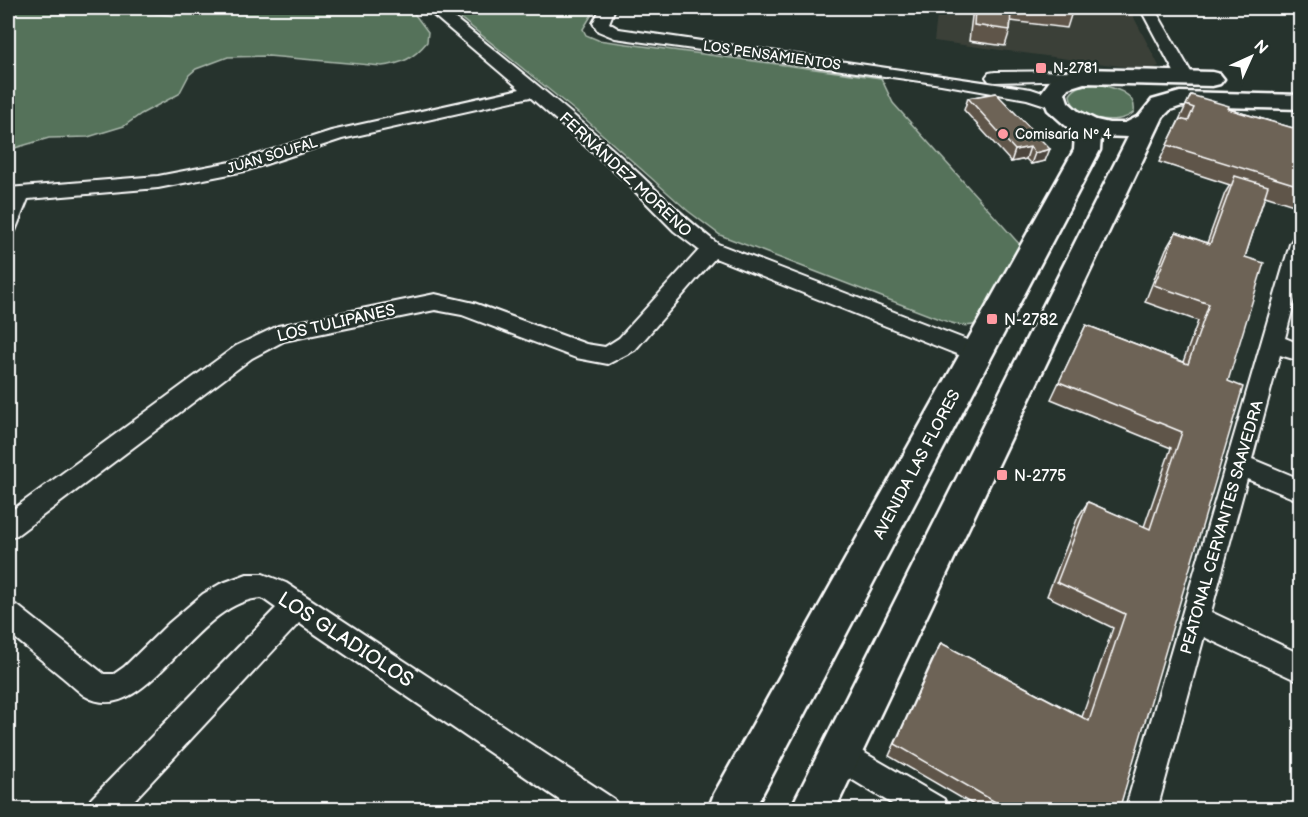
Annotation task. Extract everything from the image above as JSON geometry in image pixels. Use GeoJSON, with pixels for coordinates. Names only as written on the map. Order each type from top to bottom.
{"type":"FeatureCollection","features":[{"type":"Feature","properties":{"kind":"main road","name":"LOS PENSAMIENTOS"},"geometry":{"type":"LineString","coordinates":[[1089,76],[1116,80],[1139,92],[1149,100],[1150,117]]}},
{"type":"Feature","properties":{"kind":"main road","name":"LOS PENSAMIENTOS"},"geometry":{"type":"LineString","coordinates":[[1300,82],[1089,76],[1065,80],[1055,87],[1052,97],[1065,112],[1098,128],[1119,130],[1138,127],[1161,105],[1180,99],[1300,102]]}},
{"type":"Feature","properties":{"kind":"main road","name":"AVENIDA LAS FLORES"},"geometry":{"type":"LineString","coordinates":[[730,810],[1087,150],[1089,136],[1065,112]]}},
{"type":"Feature","properties":{"kind":"main road"},"geometry":{"type":"LineString","coordinates":[[812,810],[1150,117]]}},
{"type":"Feature","properties":{"kind":"street","name":"FERNÁNDEZ MORENO"},"geometry":{"type":"LineString","coordinates":[[433,8],[534,91],[630,175],[681,226],[711,249],[977,353]]}},
{"type":"Feature","properties":{"kind":"street","name":"LOS PENSAMIENTOS"},"geometry":{"type":"LineString","coordinates":[[608,8],[601,20],[604,28],[620,34],[941,79],[1031,94],[1065,112]]}},
{"type":"Feature","properties":{"kind":"street"},"geometry":{"type":"LineString","coordinates":[[1147,8],[1186,79]]}},
{"type":"Feature","properties":{"kind":"street","name":"LOS PENSAMIENTOS"},"geometry":{"type":"LineString","coordinates":[[941,79],[1089,76]]}},
{"type":"Feature","properties":{"kind":"street","name":"JUAN SOUFAL"},"geometry":{"type":"LineString","coordinates":[[14,194],[158,182],[245,165],[337,135],[534,91]]}},
{"type":"Feature","properties":{"kind":"street"},"geometry":{"type":"LineString","coordinates":[[8,226],[14,194]]}},
{"type":"Feature","properties":{"kind":"street","name":"PEATONAL CERVANTES SAAVEDRA"},"geometry":{"type":"LineString","coordinates":[[1141,810],[1300,244]]}},
{"type":"Feature","properties":{"kind":"street","name":"LOS TULIPANES"},"geometry":{"type":"LineString","coordinates":[[8,527],[244,352],[278,334],[435,302],[466,308],[584,352],[608,356],[627,344],[711,249]]}},
{"type":"Feature","properties":{"kind":"street"},"geometry":{"type":"LineString","coordinates":[[1273,343],[1300,353]]}},
{"type":"Feature","properties":{"kind":"street"},"geometry":{"type":"LineString","coordinates":[[1239,465],[1300,490]]}},
{"type":"Feature","properties":{"kind":"street","name":"LOS GLADIOLOS"},"geometry":{"type":"LineString","coordinates":[[8,615],[96,686],[104,689],[116,688],[128,683],[201,613],[230,592],[246,587],[262,586],[276,592],[603,810]]}},
{"type":"Feature","properties":{"kind":"street"},"geometry":{"type":"LineString","coordinates":[[102,810],[297,606]]}},
{"type":"Feature","properties":{"kind":"street"},"geometry":{"type":"LineString","coordinates":[[1195,619],[1300,668]]}},
{"type":"Feature","properties":{"kind":"street"},"geometry":{"type":"LineString","coordinates":[[839,754],[933,810]]}},
{"type":"Feature","properties":{"kind":"shaded area"},"geometry":{"type":"Polygon","coordinates":[[[938,8],[1129,8],[1159,66],[1149,70],[934,41],[938,8]]]}},
{"type":"Feature","properties":{"kind":"green space"},"geometry":{"type":"Polygon","coordinates":[[[8,8],[110,8],[175,16],[185,8],[410,8],[428,32],[427,42],[412,56],[396,64],[382,66],[268,56],[228,57],[196,69],[189,75],[179,94],[141,114],[124,126],[88,137],[49,138],[8,150],[8,8]]]}},
{"type":"Feature","properties":{"kind":"green space"},"geometry":{"type":"Polygon","coordinates":[[[448,8],[596,8],[583,29],[586,35],[598,40],[881,78],[893,103],[1022,247],[996,301],[983,319],[967,326],[939,319],[720,235],[688,211],[584,118],[448,8]]]}},
{"type":"Feature","properties":{"kind":"green space"},"geometry":{"type":"Polygon","coordinates":[[[1097,84],[1116,89],[1127,95],[1134,105],[1134,112],[1127,117],[1108,120],[1098,119],[1079,110],[1073,104],[1070,95],[1072,92],[1078,87],[1097,84]]]}},
{"type":"Feature","properties":{"kind":"building"},"geometry":{"type":"Polygon","coordinates":[[[975,8],[1011,8],[1010,30],[974,25],[975,8]]]}},
{"type":"Feature","properties":{"kind":"building"},"geometry":{"type":"Polygon","coordinates":[[[1041,8],[1072,8],[1072,12],[1041,8]]]}},
{"type":"Feature","properties":{"kind":"building"},"geometry":{"type":"Polygon","coordinates":[[[996,93],[1050,149],[1035,153],[1030,147],[1015,150],[968,98],[996,93]]]}},
{"type":"Feature","properties":{"kind":"building"},"geometry":{"type":"Polygon","coordinates":[[[1191,95],[1229,106],[1228,109],[1300,130],[1300,186],[1167,145],[1180,119],[1188,121],[1194,108],[1186,105],[1191,95]]]}},
{"type":"Feature","properties":{"kind":"building"},"geometry":{"type":"Polygon","coordinates":[[[1235,176],[1268,186],[1245,257],[1264,263],[1228,381],[1243,387],[1119,810],[1009,810],[895,744],[941,643],[1089,721],[1125,614],[1057,582],[1088,502],[1150,529],[1182,432],[1059,382],[1086,325],[1188,364],[1209,304],[1154,285],[1176,232],[1210,244],[1235,176]]]}},
{"type":"Feature","properties":{"kind":"place","name":"N-2781"},"geometry":{"type":"Point","coordinates":[1041,68]}},
{"type":"Feature","properties":{"kind":"place","name":"Comisaría Nº 4"},"geometry":{"type":"Point","coordinates":[1003,134]}},
{"type":"Feature","properties":{"kind":"place","name":"N-2782"},"geometry":{"type":"Point","coordinates":[992,319]}},
{"type":"Feature","properties":{"kind":"place","name":"N-2775"},"geometry":{"type":"Point","coordinates":[1002,475]}}]}
